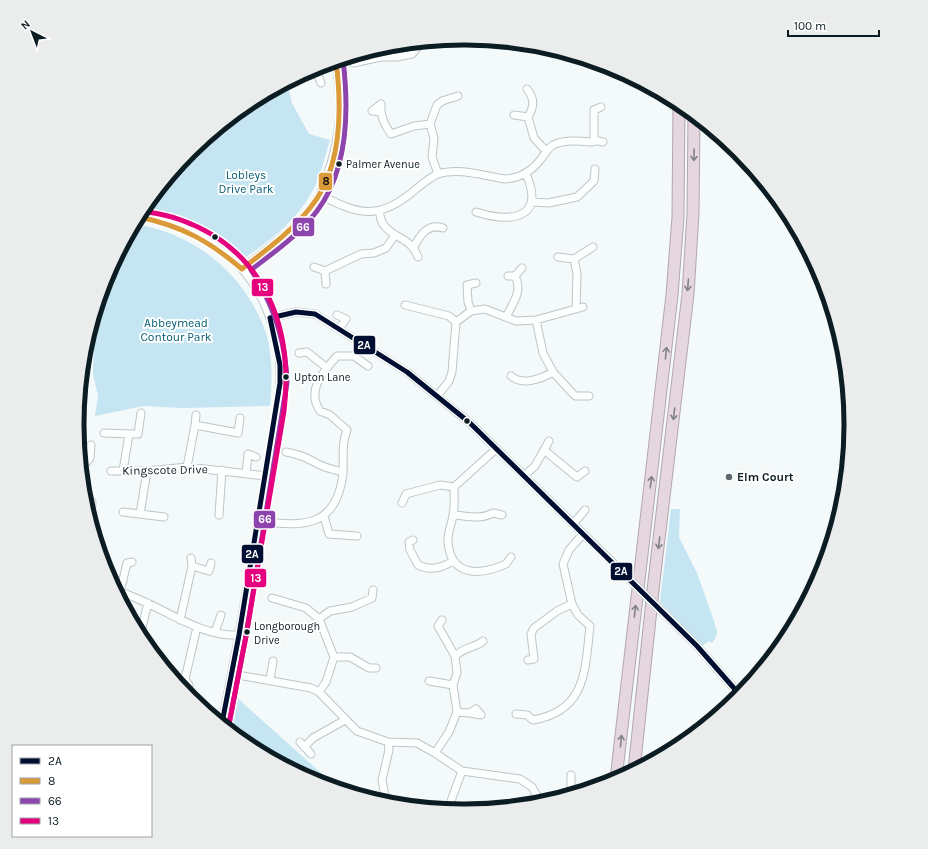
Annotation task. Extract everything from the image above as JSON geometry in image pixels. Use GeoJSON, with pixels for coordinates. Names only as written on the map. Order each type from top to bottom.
{"type":"FeatureCollection","features":[{"type":"Feature","properties":{"kind":"highway"},"geometry":{"type":"LineString","coordinates":[[617,772],[672,295],[678,217],[679,112]]}},
{"type":"Feature","properties":{"kind":"highway"},"geometry":{"type":"LineString","coordinates":[[635,764],[654,581],[688,294],[693,214],[694,122]]}},
{"type":"Feature","properties":{"kind":"street"},"geometry":{"type":"LineString","coordinates":[[353,63],[412,54],[417,48]]}},
{"type":"Feature","properties":{"kind":"street"},"geometry":{"type":"LineString","coordinates":[[242,269],[298,222],[320,195],[333,158],[340,118],[340,91],[337,67]]}},
{"type":"Feature","properties":{"kind":"street"},"geometry":{"type":"LineString","coordinates":[[318,75],[321,83]]}},
{"type":"Feature","properties":{"kind":"street"},"geometry":{"type":"LineString","coordinates":[[533,93],[534,107],[528,117],[534,138],[546,151]]}},
{"type":"Feature","properties":{"kind":"street"},"geometry":{"type":"LineString","coordinates":[[438,174],[432,157],[434,138],[430,124],[437,105],[442,101],[455,97]]}},
{"type":"Feature","properties":{"kind":"street"},"geometry":{"type":"LineString","coordinates":[[381,104],[381,112],[385,126],[391,134]]}},
{"type":"Feature","properties":{"kind":"street"},"geometry":{"type":"LineString","coordinates":[[594,140],[590,110],[601,107]]}},
{"type":"Feature","properties":{"kind":"street"},"geometry":{"type":"LineString","coordinates":[[514,115],[528,117]]}},
{"type":"Feature","properties":{"kind":"street"},"geometry":{"type":"LineString","coordinates":[[387,141],[391,134],[414,126],[430,124]]}},
{"type":"Feature","properties":{"kind":"street"},"geometry":{"type":"LineString","coordinates":[[320,195],[340,205],[358,211],[379,212],[402,200],[438,174],[458,171],[513,179],[526,174],[533,168],[552,145],[563,141],[593,142],[594,140],[603,142]]}},
{"type":"Feature","properties":{"kind":"street"},"geometry":{"type":"LineString","coordinates":[[532,202],[548,203],[577,197],[597,183],[594,171]]}},
{"type":"Feature","properties":{"kind":"street"},"geometry":{"type":"LineString","coordinates":[[476,212],[484,219],[520,217],[529,210],[532,202],[530,184],[526,174]]}},
{"type":"Feature","properties":{"kind":"street"},"geometry":{"type":"LineString","coordinates":[[379,212],[383,224],[414,247],[418,257]]}},
{"type":"Feature","properties":{"kind":"street"},"geometry":{"type":"LineString","coordinates":[[145,218],[166,222],[183,228],[205,240],[242,269],[255,289],[270,318],[279,360],[280,383],[259,522],[223,718]]}},
{"type":"Feature","properties":{"kind":"street"},"geometry":{"type":"LineString","coordinates":[[414,247],[421,233],[440,227]]}},
{"type":"Feature","properties":{"kind":"street"},"geometry":{"type":"LineString","coordinates":[[314,266],[325,271],[361,254],[374,253],[386,248],[396,235]]}},
{"type":"Feature","properties":{"kind":"street"},"geometry":{"type":"LineString","coordinates":[[558,257],[574,258],[593,247]]}},
{"type":"Feature","properties":{"kind":"street"},"geometry":{"type":"LineString","coordinates":[[438,396],[449,381],[452,372],[456,322],[471,311],[485,309],[516,321],[536,320],[579,308],[577,274],[574,258]]}},
{"type":"Feature","properties":{"kind":"street"},"geometry":{"type":"LineString","coordinates":[[506,317],[518,293],[519,282],[512,276],[522,268]]}},
{"type":"Feature","properties":{"kind":"street"},"geometry":{"type":"LineString","coordinates":[[325,271],[326,284]]}},
{"type":"Feature","properties":{"kind":"street"},"geometry":{"type":"LineString","coordinates":[[471,283],[468,302],[471,311]]}},
{"type":"Feature","properties":{"kind":"street"},"geometry":{"type":"LineString","coordinates":[[405,305],[418,305],[449,316],[456,322]]}},
{"type":"Feature","properties":{"kind":"street"},"geometry":{"type":"LineString","coordinates":[[270,318],[296,312],[315,314],[398,366],[438,396],[470,423],[574,524],[699,648],[735,690]]}},
{"type":"Feature","properties":{"kind":"street"},"geometry":{"type":"LineString","coordinates":[[337,315],[350,318],[339,329]]}},
{"type":"Feature","properties":{"kind":"street"},"geometry":{"type":"LineString","coordinates":[[536,320],[543,353],[553,372],[574,399],[589,396]]}},
{"type":"Feature","properties":{"kind":"street"},"geometry":{"type":"LineString","coordinates":[[299,353],[307,352],[326,368]]}},
{"type":"Feature","properties":{"kind":"street"},"geometry":{"type":"LineString","coordinates":[[259,522],[288,525],[307,523],[324,516],[335,503],[341,489],[343,472],[343,441],[347,430],[330,415],[320,411],[313,398],[315,387],[326,368],[337,356],[354,356],[368,366]]}},
{"type":"Feature","properties":{"kind":"street"},"geometry":{"type":"LineString","coordinates":[[511,376],[520,381],[542,378],[553,372]]}},
{"type":"Feature","properties":{"kind":"street"},"geometry":{"type":"LineString","coordinates":[[104,434],[138,434],[141,413]]}},
{"type":"Feature","properties":{"kind":"street"},"geometry":{"type":"LineString","coordinates":[[187,467],[196,415]]}},
{"type":"Feature","properties":{"kind":"street"},"geometry":{"type":"LineString","coordinates":[[195,425],[238,433],[240,418]]}},
{"type":"Feature","properties":{"kind":"street"},"geometry":{"type":"LineString","coordinates":[[123,471],[129,434]]}},
{"type":"Feature","properties":{"kind":"street"},"geometry":{"type":"LineString","coordinates":[[524,476],[535,466],[549,441]]}},
{"type":"Feature","properties":{"kind":"street"},"geometry":{"type":"LineString","coordinates":[[87,463],[90,458],[91,444]]}},
{"type":"Feature","properties":{"kind":"street"},"geometry":{"type":"LineString","coordinates":[[496,449],[454,487],[454,515],[447,542],[453,561],[464,570],[473,572],[509,566],[511,556]]}},
{"type":"Feature","properties":{"kind":"street"},"geometry":{"type":"LineString","coordinates":[[544,450],[577,480],[584,471]]}},
{"type":"Feature","properties":{"kind":"street"},"geometry":{"type":"LineString","coordinates":[[286,452],[299,454],[312,459],[319,465],[343,472]]}},
{"type":"Feature","properties":{"kind":"street"},"geometry":{"type":"LineString","coordinates":[[246,474],[248,454],[256,457]]}},
{"type":"Feature","properties":{"kind":"street","name":"Kingscote Drive"},"geometry":{"type":"LineString","coordinates":[[112,471],[147,471],[187,467],[266,476]]}},
{"type":"Feature","properties":{"kind":"street"},"geometry":{"type":"LineString","coordinates":[[219,515],[222,470]]}},
{"type":"Feature","properties":{"kind":"street"},"geometry":{"type":"LineString","coordinates":[[140,514],[147,471]]}},
{"type":"Feature","properties":{"kind":"street"},"geometry":{"type":"LineString","coordinates":[[402,503],[404,491],[440,485],[454,487]]}},
{"type":"Feature","properties":{"kind":"street"},"geometry":{"type":"LineString","coordinates":[[454,515],[480,518],[493,510],[502,516]]}},
{"type":"Feature","properties":{"kind":"street"},"geometry":{"type":"LineString","coordinates":[[574,524],[585,510]]}},
{"type":"Feature","properties":{"kind":"street"},"geometry":{"type":"LineString","coordinates":[[123,512],[164,517]]}},
{"type":"Feature","properties":{"kind":"street"},"geometry":{"type":"LineString","coordinates":[[324,516],[328,534],[357,536]]}},
{"type":"Feature","properties":{"kind":"street"},"geometry":{"type":"LineString","coordinates":[[516,714],[527,715],[530,719],[542,719],[560,710],[571,702],[579,691],[584,678],[590,626],[578,615],[572,604],[563,564],[569,550],[583,534]]}},
{"type":"Feature","properties":{"kind":"street"},"geometry":{"type":"LineString","coordinates":[[413,540],[409,542],[410,550],[418,565],[428,568],[438,568],[453,561]]}},
{"type":"Feature","properties":{"kind":"street"},"geometry":{"type":"LineString","coordinates":[[180,620],[192,566],[191,558]]}},
{"type":"Feature","properties":{"kind":"street"},"geometry":{"type":"LineString","coordinates":[[121,586],[127,563],[132,562]]}},
{"type":"Feature","properties":{"kind":"street"},"geometry":{"type":"LineString","coordinates":[[192,566],[210,571],[211,563]]}},
{"type":"Feature","properties":{"kind":"street"},"geometry":{"type":"LineString","coordinates":[[319,619],[330,611],[352,607],[372,598],[373,590]]}},
{"type":"Feature","properties":{"kind":"street"},"geometry":{"type":"LineString","coordinates":[[125,594],[148,603],[197,627],[215,632],[239,635]]}},
{"type":"Feature","properties":{"kind":"street"},"geometry":{"type":"LineString","coordinates":[[272,598],[306,608],[319,619],[334,657],[326,682],[319,692]]}},
{"type":"Feature","properties":{"kind":"street"},"geometry":{"type":"LineString","coordinates":[[142,626],[148,603]]}},
{"type":"Feature","properties":{"kind":"street"},"geometry":{"type":"LineString","coordinates":[[533,659],[531,634],[532,626],[556,611],[572,604]]}},
{"type":"Feature","properties":{"kind":"street"},"geometry":{"type":"LineString","coordinates":[[215,632],[222,619]]}},
{"type":"Feature","properties":{"kind":"street"},"geometry":{"type":"LineString","coordinates":[[435,753],[449,732],[457,712],[453,685],[456,673],[455,656],[438,626],[442,620]]}},
{"type":"Feature","properties":{"kind":"street"},"geometry":{"type":"LineString","coordinates":[[185,681],[187,682],[197,627]]}},
{"type":"Feature","properties":{"kind":"street"},"geometry":{"type":"LineString","coordinates":[[455,656],[465,648],[482,644]]}},
{"type":"Feature","properties":{"kind":"street"},"geometry":{"type":"LineString","coordinates":[[334,657],[350,657],[369,668],[376,668]]}},
{"type":"Feature","properties":{"kind":"street"},"geometry":{"type":"LineString","coordinates":[[270,680],[273,661]]}},
{"type":"Feature","properties":{"kind":"street"},"geometry":{"type":"LineString","coordinates":[[232,674],[311,688],[319,692],[357,731],[388,742],[417,744],[435,753],[462,771],[520,779],[529,784],[537,797]]}},
{"type":"Feature","properties":{"kind":"street"},"geometry":{"type":"LineString","coordinates":[[429,681],[453,685]]}},
{"type":"Feature","properties":{"kind":"street"},"geometry":{"type":"LineString","coordinates":[[457,712],[470,712]]}},
{"type":"Feature","properties":{"kind":"street"},"geometry":{"type":"LineString","coordinates":[[311,754],[302,744],[345,720]]}},
{"type":"Feature","properties":{"kind":"street"},"geometry":{"type":"LineString","coordinates":[[385,796],[382,780],[389,750],[388,742]]}},
{"type":"Feature","properties":{"kind":"street"},"geometry":{"type":"LineString","coordinates":[[452,804],[462,771]]}},
{"type":"Feature","properties":{"kind":"street"},"geometry":{"type":"LineString","coordinates":[[571,775],[572,788]]}},
{"type":"Feature","properties":{"kind":"green space","name":"Lobleys Drive Park"},"geometry":{"type":"Polygon","coordinates":[[[288,88],[292,103],[309,134],[330,140],[316,184],[300,210],[284,228],[246,257],[231,251],[184,223],[148,214],[179,174],[214,139],[253,109],[288,88]]]}},
{"type":"Feature","properties":{"kind":"green space","name":"Abbeymead Contour Park"},"geometry":{"type":"Polygon","coordinates":[[[141,225],[157,229],[198,247],[216,260],[245,292],[257,312],[266,333],[270,351],[270,406],[183,408],[143,406],[95,416],[98,395],[93,375],[94,341],[97,326],[113,279],[141,225]]]}},
{"type":"Feature","properties":{"kind":"green space"},"geometry":{"type":"Polygon","coordinates":[[[671,509],[680,509],[679,537],[697,573],[717,631],[716,637],[712,643],[709,641],[702,646],[660,602],[671,509]]]}},
{"type":"Feature","properties":{"kind":"green space"},"geometry":{"type":"Polygon","coordinates":[[[236,697],[327,778],[296,765],[274,753],[228,722],[236,697]]]}},
{"type":"Feature","properties":{"kind":"transit line","name":"66"},"geometry":{"type":"LineString","coordinates":[[229,723],[246,636],[287,383],[284,353],[277,324],[266,297],[251,270],[286,243],[302,228],[317,211],[327,195],[335,177],[344,138],[346,98],[343,65]]}},
{"type":"Feature","properties":{"kind":"transit line","name":"8"},"geometry":{"type":"LineString","coordinates":[[242,269],[295,225],[303,217],[321,192],[334,157],[337,138],[339,98],[337,67]]}},
{"type":"Feature","properties":{"kind":"transit line","name":"13"},"geometry":{"type":"LineString","coordinates":[[149,212],[166,215],[181,220],[210,233],[234,251],[253,272],[268,296],[278,322],[284,350],[286,380],[284,411],[246,636],[229,723]]}},
{"type":"Feature","properties":{"kind":"transit line","name":"8"},"geometry":{"type":"LineString","coordinates":[[145,219],[169,225],[194,236],[218,250],[242,269]]}},
{"type":"Feature","properties":{"kind":"transit line","name":"2A"},"geometry":{"type":"LineString","coordinates":[[223,718],[239,635],[280,383],[280,365],[270,318],[296,312],[315,314],[407,372],[470,423],[697,646],[735,690]]}},
{"type":"Feature","properties":{"kind":"place","name":"Palmer Avenue"},"geometry":{"type":"Point","coordinates":[339,164]}},
{"type":"Feature","properties":{"kind":"place","name":"Upton Lane"},"geometry":{"type":"Point","coordinates":[286,377]}},
{"type":"Feature","properties":{"kind":"place","name":"Elm Court"},"geometry":{"type":"Point","coordinates":[729,477]}},
{"type":"Feature","properties":{"kind":"place","name":"Longborough Drive"},"geometry":{"type":"Point","coordinates":[247,632]}}]}
